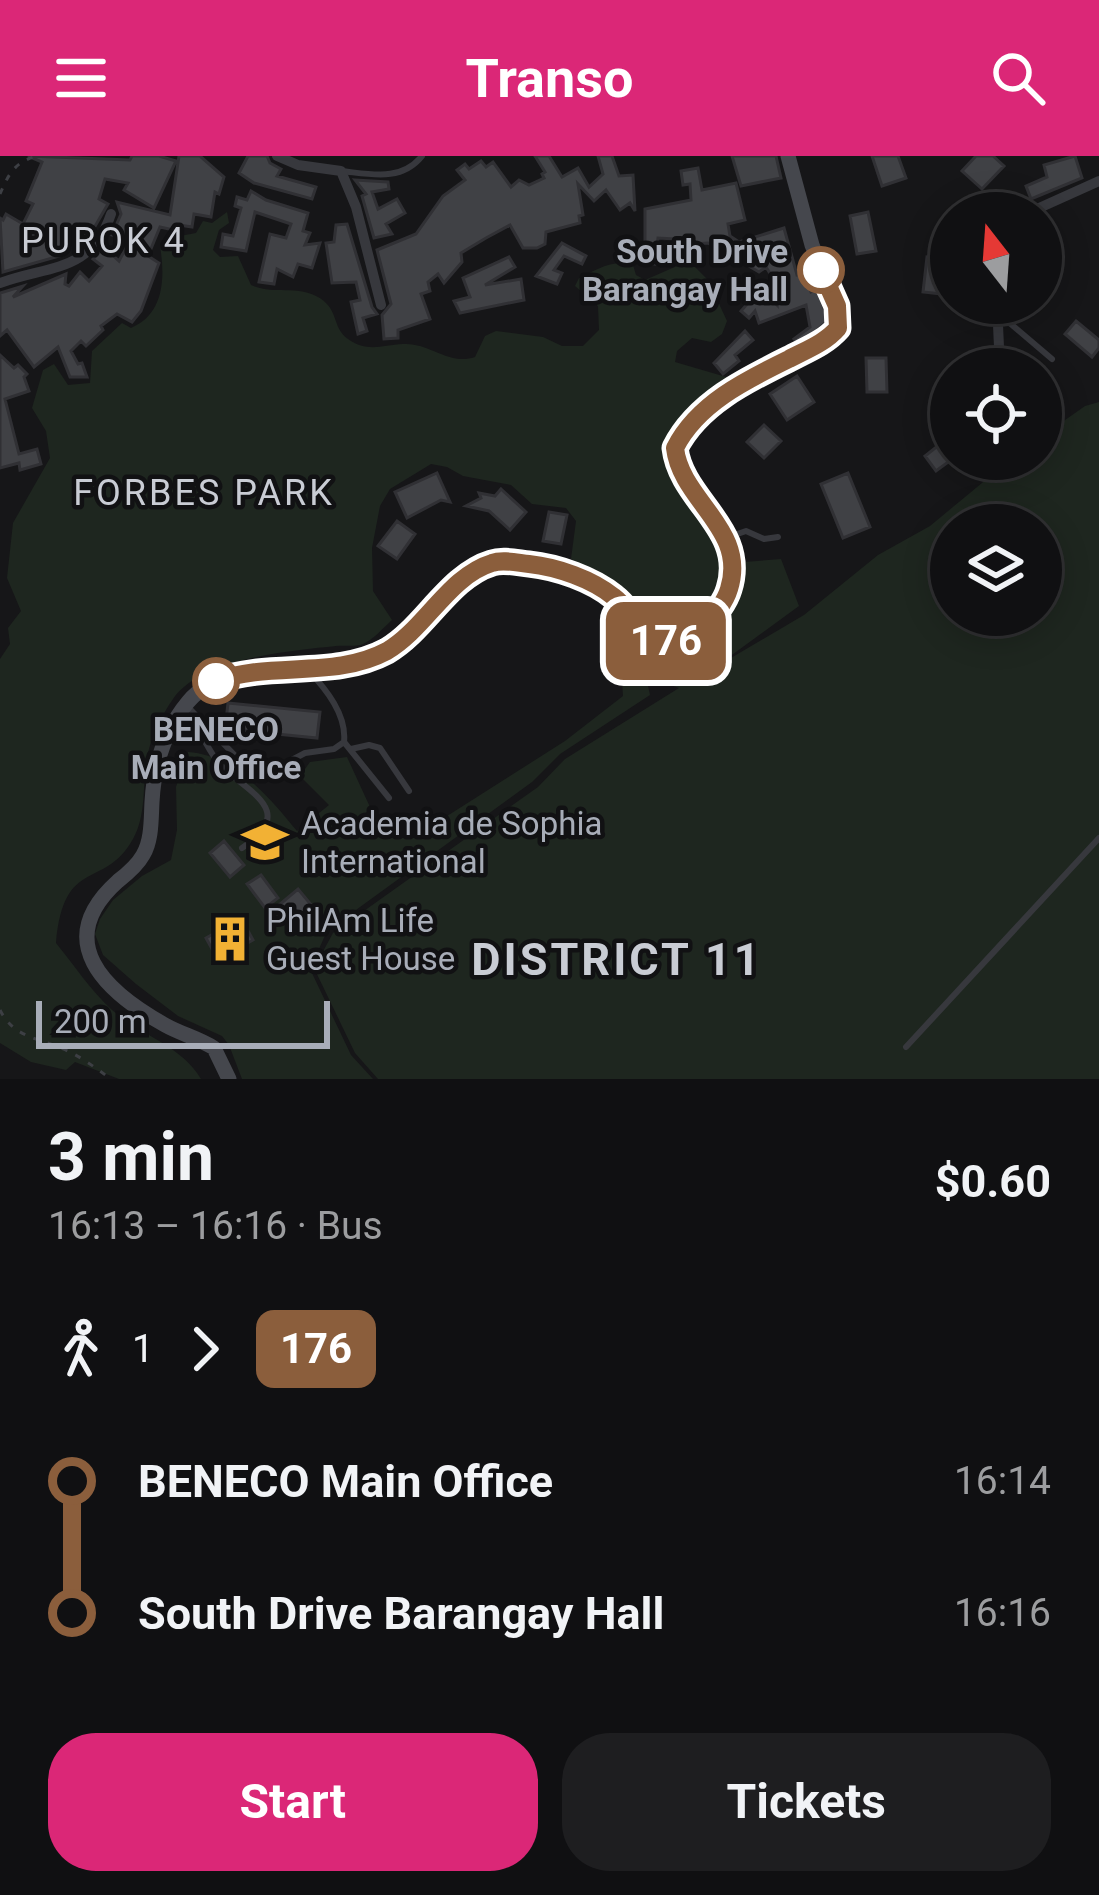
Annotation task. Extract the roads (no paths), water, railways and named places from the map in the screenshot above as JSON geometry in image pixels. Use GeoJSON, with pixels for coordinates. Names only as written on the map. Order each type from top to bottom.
{"type":"FeatureCollection","features":[{"type":"Feature","properties":{"kind":"main road"},"geometry":{"type":"LineString","coordinates":[[229,1079],[214,1048],[164,1025],[111,984],[96,967],[85,938],[94,904],[144,855],[157,758],[183,708],[209,685],[232,675],[351,663],[391,649],[467,579],[501,562],[548,566],[587,582],[613,595],[647,633],[672,641],[695,632],[724,601],[732,574],[727,538],[676,457],[675,448],[718,400],[830,337],[841,318],[812,244],[788,156]]}},
{"type":"Feature","properties":{"kind":"street"},"geometry":{"type":"LineString","coordinates":[[277,156],[298,165],[341,171],[356,207],[381,305]]}},
{"type":"Feature","properties":{"kind":"street"},"geometry":{"type":"LineString","coordinates":[[1062,198],[1099,182]]}},
{"type":"Feature","properties":{"kind":"street"},"geometry":{"type":"LineString","coordinates":[[0,283],[76,261],[91,250],[110,214]]}},
{"type":"Feature","properties":{"kind":"lane"},"geometry":{"type":"LineString","coordinates":[[341,171],[398,174],[422,156]]}},
{"type":"Feature","properties":{"kind":"lane"},"geometry":{"type":"LineString","coordinates":[[1014,324],[1040,348]]}},
{"type":"Feature","properties":{"kind":"lane"},"geometry":{"type":"LineString","coordinates":[[727,538],[746,531],[764,539],[778,537]]}},
{"type":"Feature","properties":{"kind":"lane"},"geometry":{"type":"LineString","coordinates":[[307,668],[338,711],[345,728],[344,742],[388,798]]}},
{"type":"Feature","properties":{"kind":"lane"},"geometry":{"type":"LineString","coordinates":[[183,708],[258,775],[305,753],[334,749],[344,742]]}},
{"type":"Feature","properties":{"kind":"lane"},"geometry":{"type":"LineString","coordinates":[[183,708],[221,766],[265,803],[268,817],[242,848]]}},
{"type":"Feature","properties":{"kind":"lane"},"geometry":{"type":"LineString","coordinates":[[351,749],[380,748],[409,790]]}},
{"type":"Feature","properties":{"kind":"lane"},"geometry":{"type":"LineString","coordinates":[[907,1046],[1099,838]]}},
{"type":"Feature","properties":{"kind":"place","name":"South Drive Barangay Hall"},"geometry":{"type":"Point","coordinates":[821,270]}},
{"type":"Feature","properties":{"kind":"place","name":"BENECO Main Office"},"geometry":{"type":"Point","coordinates":[216,681]}},
{"type":"Feature","properties":{"kind":"place","name":"Academia de Sophia International"},"geometry":{"type":"Point","coordinates":[265,842]}},
{"type":"Feature","properties":{"kind":"place","name":"PhilAm Life Guest House"},"geometry":{"type":"Point","coordinates":[230,939]}},
{"type":"Feature","properties":{"kind":"district","name":"PUROK 4"},"geometry":{"type":"Point","coordinates":[104,240]}},
{"type":"Feature","properties":{"kind":"district","name":"FORBES PARK"},"geometry":{"type":"Point","coordinates":[204,492]}},
{"type":"Feature","properties":{"kind":"district","name":"DISTRICT 11"},"geometry":{"type":"Point","coordinates":[617,959]}}]}
